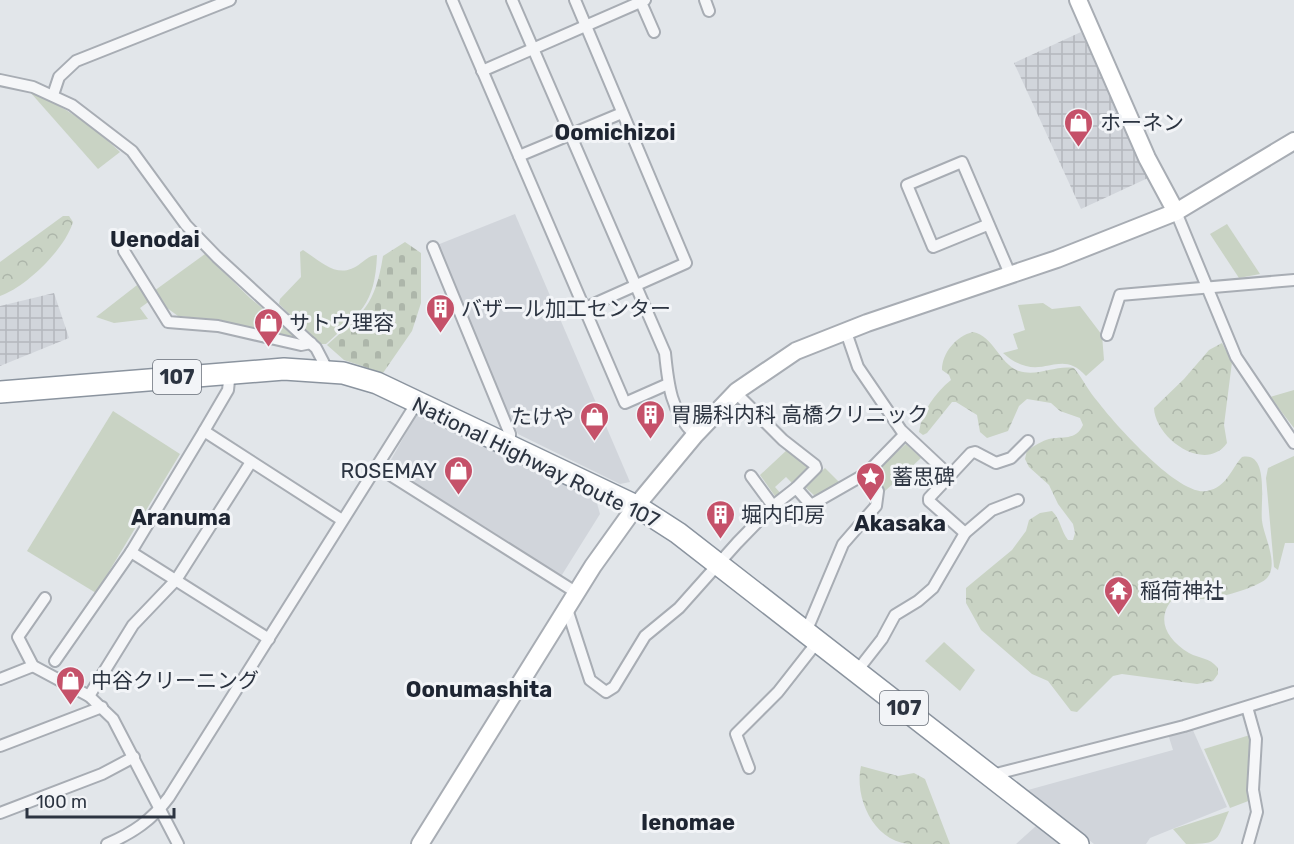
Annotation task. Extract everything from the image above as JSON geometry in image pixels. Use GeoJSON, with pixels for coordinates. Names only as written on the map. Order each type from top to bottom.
{"type":"FeatureCollection","features":[{"type":"Feature","properties":{"kind":"highway","name":"National Highway Route 107"},"geometry":{"type":"LineString","coordinates":[[0,392],[284,369],[328,371],[377,383],[416,404],[510,445],[636,506],[719,563],[1078,844]]}},
{"type":"Feature","properties":{"kind":"street"},"geometry":{"type":"LineString","coordinates":[[53,95],[59,77],[76,61],[230,0]]}},
{"type":"Feature","properties":{"kind":"street"},"geometry":{"type":"LineString","coordinates":[[452,0],[625,403],[668,384]]}},
{"type":"Feature","properties":{"kind":"street"},"geometry":{"type":"LineString","coordinates":[[512,0],[665,353],[669,393],[684,425],[695,435]]}},
{"type":"Feature","properties":{"kind":"street"},"geometry":{"type":"LineString","coordinates":[[575,0],[686,263],[585,308]]}},
{"type":"Feature","properties":{"kind":"street"},"geometry":{"type":"LineString","coordinates":[[1078,0],[1147,158],[1176,212],[1236,357],[1294,443]]}},
{"type":"Feature","properties":{"kind":"street"},"geometry":{"type":"LineString","coordinates":[[482,71],[642,1],[654,32]]}},
{"type":"Feature","properties":{"kind":"street"},"geometry":{"type":"LineString","coordinates":[[0,80],[33,87],[53,95],[95,121],[132,151],[186,225],[217,257],[311,343],[328,371]]}},
{"type":"Feature","properties":{"kind":"street"},"geometry":{"type":"LineString","coordinates":[[519,156],[622,113]]}},
{"type":"Feature","properties":{"kind":"street"},"geometry":{"type":"LineString","coordinates":[[420,844],[576,593],[636,506],[695,435],[736,393],[796,351],[1057,259],[1176,212],[1294,141]]}},
{"type":"Feature","properties":{"kind":"street"},"geometry":{"type":"LineString","coordinates":[[987,225],[933,247],[907,185],[962,162],[987,225],[1010,274]]}},
{"type":"Feature","properties":{"kind":"street"},"geometry":{"type":"LineString","coordinates":[[433,247],[510,434],[510,445]]}},
{"type":"Feature","properties":{"kind":"street"},"geometry":{"type":"LineString","coordinates":[[124,251],[168,322],[196,322],[301,345],[311,343]]}},
{"type":"Feature","properties":{"kind":"street"},"geometry":{"type":"LineString","coordinates":[[1107,335],[1120,295],[1139,292],[1208,290],[1294,280]]}},
{"type":"Feature","properties":{"kind":"street"},"geometry":{"type":"LineString","coordinates":[[846,332],[858,367],[904,435],[949,475]]}},
{"type":"Feature","properties":{"kind":"street"},"geometry":{"type":"LineString","coordinates":[[55,661],[131,552],[228,390],[230,372]]}},
{"type":"Feature","properties":{"kind":"street"},"geometry":{"type":"LineString","coordinates":[[567,609],[590,680],[606,692],[614,687],[645,636],[679,608],[773,506],[816,468],[783,440],[736,393]]}},
{"type":"Feature","properties":{"kind":"street"},"geometry":{"type":"LineString","coordinates":[[107,844],[128,836],[159,810],[416,404]]}},
{"type":"Feature","properties":{"kind":"street"},"geometry":{"type":"LineString","coordinates":[[204,431],[342,520]]}},
{"type":"Feature","properties":{"kind":"street"},"geometry":{"type":"LineString","coordinates":[[796,488],[811,505],[867,473],[904,435]]}},
{"type":"Feature","properties":{"kind":"street"},"geometry":{"type":"LineString","coordinates":[[965,533],[929,501],[949,475],[975,452],[996,464],[1011,458],[1028,441]]}},
{"type":"Feature","properties":{"kind":"street"},"geometry":{"type":"LineString","coordinates":[[89,696],[133,625],[176,580],[251,462]]}},
{"type":"Feature","properties":{"kind":"street"},"geometry":{"type":"LineString","coordinates":[[376,466],[576,593]]}},
{"type":"Feature","properties":{"kind":"street"},"geometry":{"type":"LineString","coordinates":[[749,768],[736,734],[778,692],[812,636],[843,544],[876,506],[878,491],[867,473]]}},
{"type":"Feature","properties":{"kind":"street"},"geometry":{"type":"LineString","coordinates":[[751,476],[773,506]]}},
{"type":"Feature","properties":{"kind":"street"},"geometry":{"type":"LineString","coordinates":[[857,671],[882,639],[895,615],[918,601],[933,588],[965,533],[992,510],[1018,500]]}},
{"type":"Feature","properties":{"kind":"street"},"geometry":{"type":"LineString","coordinates":[[131,552],[269,639]]}},
{"type":"Feature","properties":{"kind":"street"},"geometry":{"type":"LineString","coordinates":[[45,598],[18,637],[33,666],[89,696],[102,707],[123,734],[178,844]]}},
{"type":"Feature","properties":{"kind":"street"},"geometry":{"type":"LineString","coordinates":[[0,679],[33,666]]}},
{"type":"Feature","properties":{"kind":"street"},"geometry":{"type":"LineString","coordinates":[[992,775],[1247,707],[1294,692]]}},
{"type":"Feature","properties":{"kind":"street"},"geometry":{"type":"LineString","coordinates":[[0,746],[102,707]]}},
{"type":"Feature","properties":{"kind":"street"},"geometry":{"type":"LineString","coordinates":[[1247,707],[1256,739],[1253,790],[1257,812],[1248,844]]}},
{"type":"Feature","properties":{"kind":"street"},"geometry":{"type":"LineString","coordinates":[[0,813],[102,774],[134,757]]}},
{"type":"Feature","properties":{"kind":"shaded area"},"geometry":{"type":"Polygon","coordinates":[[[1081,32],[1148,178],[1081,209],[1014,63],[1081,32]]]}},
{"type":"Feature","properties":{"kind":"shaded area"},"geometry":{"type":"Polygon","coordinates":[[[515,214],[630,482],[620,484],[518,434],[479,353],[437,245],[515,214]]]}},
{"type":"Feature","properties":{"kind":"shaded area"},"geometry":{"type":"Polygon","coordinates":[[[54,293],[69,338],[0,366],[0,306],[54,293]]]}},
{"type":"Feature","properties":{"kind":"shaded area"},"geometry":{"type":"Polygon","coordinates":[[[416,415],[595,496],[600,514],[560,578],[387,467],[416,415]]]}},
{"type":"Feature","properties":{"kind":"shaded area"},"geometry":{"type":"Polygon","coordinates":[[[1192,728],[1227,807],[1150,838],[1146,844],[1094,844],[1028,790],[1173,750],[1168,734],[1192,728]]]}},
{"type":"Feature","properties":{"kind":"shaded area"},"geometry":{"type":"Polygon","coordinates":[[[1036,826],[1059,844],[1016,844],[1036,826]]]}},
{"type":"Feature","properties":{"kind":"green space"},"geometry":{"type":"Polygon","coordinates":[[[30,92],[78,118],[120,152],[98,169],[30,92]]]}},
{"type":"Feature","properties":{"kind":"green space"},"geometry":{"type":"Polygon","coordinates":[[[63,216],[69,216],[73,222],[62,244],[32,276],[0,296],[0,262],[63,216]]]}},
{"type":"Feature","properties":{"kind":"green space"},"geometry":{"type":"Polygon","coordinates":[[[1227,224],[1260,274],[1239,278],[1210,234],[1227,224]]]}},
{"type":"Feature","properties":{"kind":"green space"},"geometry":{"type":"Polygon","coordinates":[[[405,242],[421,253],[421,303],[412,331],[383,373],[344,360],[327,345],[366,307],[376,286],[383,256],[405,242]]]}},
{"type":"Feature","properties":{"kind":"green space"},"geometry":{"type":"Polygon","coordinates":[[[303,250],[324,265],[338,270],[353,268],[370,256],[377,255],[373,286],[364,307],[326,344],[321,344],[279,304],[280,299],[301,277],[300,252],[303,250]]]}},
{"type":"Feature","properties":{"kind":"green space"},"geometry":{"type":"Polygon","coordinates":[[[205,254],[250,298],[301,341],[243,329],[222,320],[178,316],[163,305],[154,291],[205,254]]]}},
{"type":"Feature","properties":{"kind":"green space"},"geometry":{"type":"Polygon","coordinates":[[[141,282],[151,300],[140,308],[148,319],[114,323],[96,317],[141,282]]]}},
{"type":"Feature","properties":{"kind":"green space"},"geometry":{"type":"Polygon","coordinates":[[[1043,303],[1052,309],[1080,306],[1102,335],[1104,360],[1086,376],[1067,364],[1028,367],[1003,353],[1018,349],[1013,334],[1025,330],[1018,305],[1043,303]]]}},
{"type":"Feature","properties":{"kind":"green space"},"geometry":{"type":"Polygon","coordinates":[[[973,332],[992,344],[1006,363],[1019,371],[1033,373],[1074,368],[1118,426],[1148,457],[1181,483],[1195,490],[1207,491],[1219,486],[1242,457],[1251,457],[1257,462],[1262,480],[1262,521],[1270,551],[1272,566],[1270,573],[1266,579],[1253,586],[1215,598],[1201,599],[1179,593],[1166,609],[1164,617],[1168,633],[1180,647],[1211,662],[1218,668],[1218,674],[1213,681],[1197,684],[1122,674],[1113,676],[1077,712],[1071,711],[1048,681],[1032,674],[981,630],[966,603],[966,588],[1012,550],[1026,531],[1029,520],[1040,513],[1052,511],[1068,540],[1073,540],[1075,533],[1073,524],[1058,504],[1049,485],[1029,467],[1025,459],[1027,450],[1047,440],[1073,436],[1083,425],[1080,418],[1060,411],[1051,403],[1027,399],[1019,406],[1008,431],[987,438],[980,432],[977,415],[956,402],[952,402],[927,433],[923,435],[919,432],[930,403],[951,380],[949,375],[942,370],[944,357],[956,341],[973,332]]]}},
{"type":"Feature","properties":{"kind":"green space"},"geometry":{"type":"Polygon","coordinates":[[[1222,343],[1232,362],[1224,425],[1227,443],[1218,452],[1206,455],[1194,453],[1172,440],[1163,430],[1154,408],[1184,379],[1209,350],[1222,343]]]}},
{"type":"Feature","properties":{"kind":"green space"},"geometry":{"type":"Polygon","coordinates":[[[1294,390],[1294,428],[1270,397],[1294,390]]]}},
{"type":"Feature","properties":{"kind":"green space"},"geometry":{"type":"Polygon","coordinates":[[[113,411],[180,454],[96,593],[27,551],[113,411]]]}},
{"type":"Feature","properties":{"kind":"green space"},"geometry":{"type":"Polygon","coordinates":[[[906,444],[921,458],[885,491],[877,483],[876,471],[906,444]]]}},
{"type":"Feature","properties":{"kind":"green space"},"geometry":{"type":"Polygon","coordinates":[[[788,449],[809,467],[794,485],[786,477],[775,487],[782,495],[777,499],[760,475],[788,449]]]}},
{"type":"Feature","properties":{"kind":"green space"},"geometry":{"type":"Polygon","coordinates":[[[1294,456],[1294,543],[1285,543],[1278,570],[1274,567],[1266,478],[1268,468],[1294,456]]]}},
{"type":"Feature","properties":{"kind":"green space"},"geometry":{"type":"Polygon","coordinates":[[[825,468],[841,484],[816,497],[805,487],[825,468]]]}},
{"type":"Feature","properties":{"kind":"green space"},"geometry":{"type":"Polygon","coordinates":[[[944,642],[975,670],[960,691],[925,661],[944,642]]]}},
{"type":"Feature","properties":{"kind":"green space"},"geometry":{"type":"Polygon","coordinates":[[[1250,735],[1251,800],[1230,808],[1204,749],[1250,735]]]}},
{"type":"Feature","properties":{"kind":"green space"},"geometry":{"type":"Polygon","coordinates":[[[861,766],[898,776],[914,773],[925,779],[950,844],[908,844],[896,841],[885,834],[876,826],[864,803],[860,791],[861,766]]]}},
{"type":"Feature","properties":{"kind":"green space"},"geometry":{"type":"Polygon","coordinates":[[[1229,811],[1219,835],[1216,839],[1206,843],[1186,844],[1173,829],[1229,811]]]}},
{"type":"Feature","properties":{"kind":"place","name":"ホーネン"},"geometry":{"type":"Point","coordinates":[1079,148]}},
{"type":"Feature","properties":{"kind":"place","name":"バザール加工センター"},"geometry":{"type":"Point","coordinates":[440,334]}},
{"type":"Feature","properties":{"kind":"place","name":"サトウ理容"},"geometry":{"type":"Point","coordinates":[268,348]}},
{"type":"Feature","properties":{"kind":"place","name":"胃腸科内科 高橋クリニック"},"geometry":{"type":"Point","coordinates":[650,440]}},
{"type":"Feature","properties":{"kind":"place","name":"たけや"},"geometry":{"type":"Point","coordinates":[595,442]}},
{"type":"Feature","properties":{"kind":"place","name":"ROSEMAY"},"geometry":{"type":"Point","coordinates":[458,496]}},
{"type":"Feature","properties":{"kind":"place","name":"蓄思碑"},"geometry":{"type":"Point","coordinates":[871,502]}},
{"type":"Feature","properties":{"kind":"place","name":"堀内印房"},"geometry":{"type":"Point","coordinates":[720,540]}},
{"type":"Feature","properties":{"kind":"place","name":"稲荷神社"},"geometry":{"type":"Point","coordinates":[1119,616]}},
{"type":"Feature","properties":{"kind":"place","name":"中谷クリーニング"},"geometry":{"type":"Point","coordinates":[70,706]}},
{"type":"Feature","properties":{"kind":"district","name":"Oomichizoi"},"geometry":{"type":"Point","coordinates":[615,132]}},
{"type":"Feature","properties":{"kind":"district","name":"Uenodai"},"geometry":{"type":"Point","coordinates":[155,239]}},
{"type":"Feature","properties":{"kind":"district","name":"Aranuma"},"geometry":{"type":"Point","coordinates":[181,517]}},
{"type":"Feature","properties":{"kind":"district","name":"Akasaka"},"geometry":{"type":"Point","coordinates":[900,523]}},
{"type":"Feature","properties":{"kind":"district","name":"Oonumashita"},"geometry":{"type":"Point","coordinates":[479,689]}},
{"type":"Feature","properties":{"kind":"district","name":"Ienomae"},"geometry":{"type":"Point","coordinates":[688,822]}}]}
